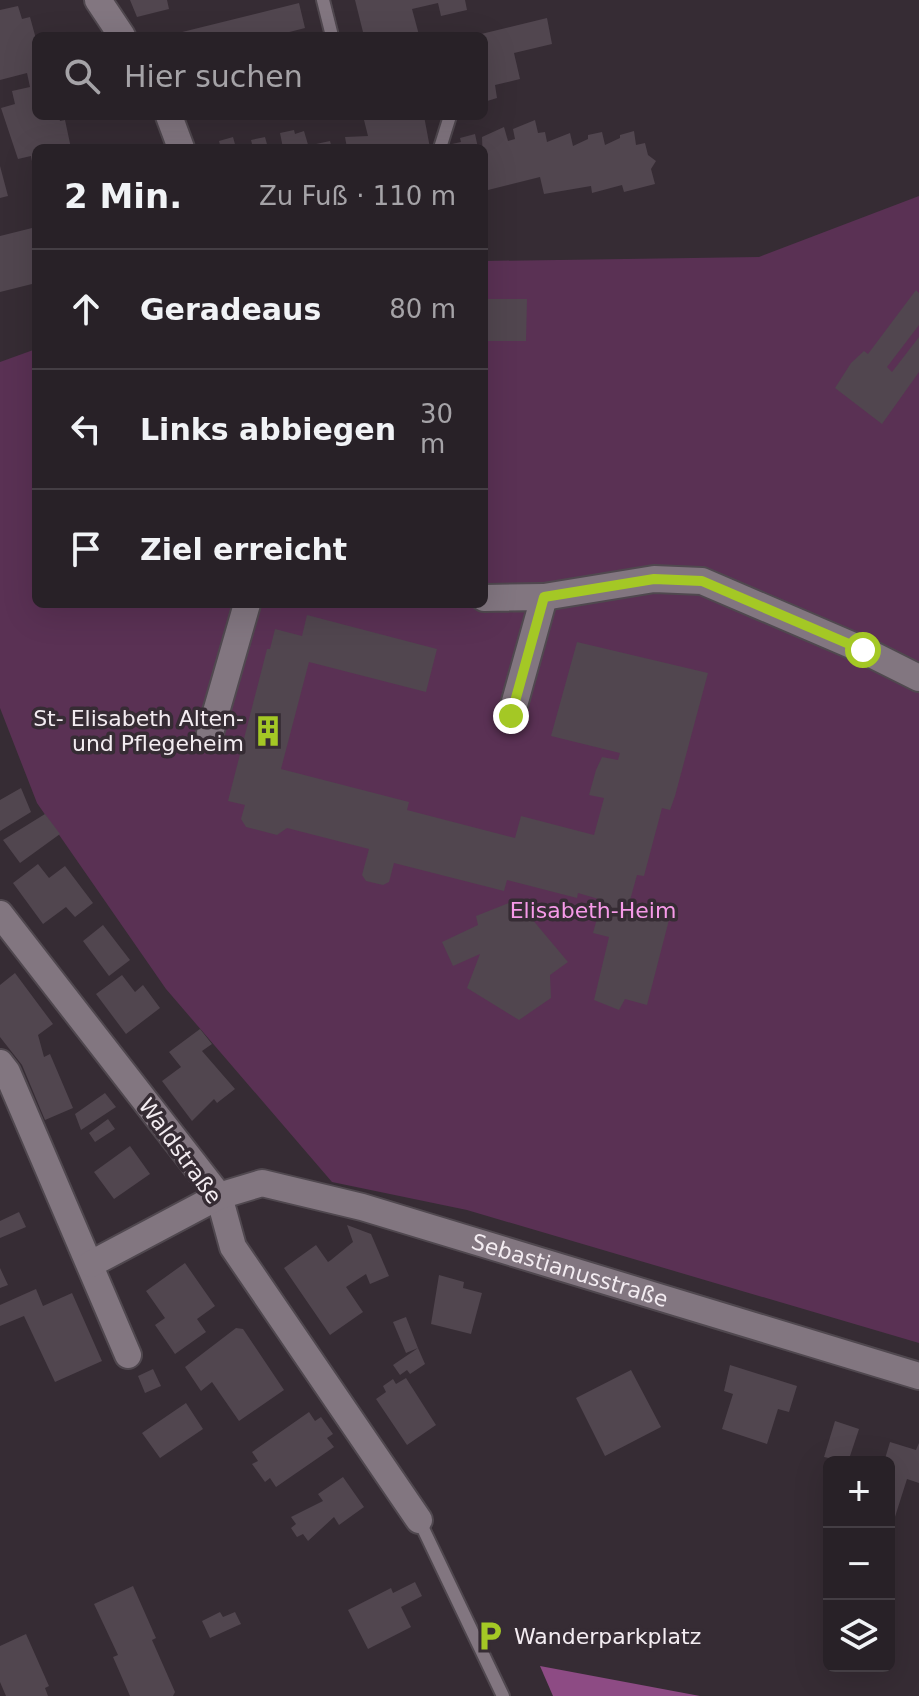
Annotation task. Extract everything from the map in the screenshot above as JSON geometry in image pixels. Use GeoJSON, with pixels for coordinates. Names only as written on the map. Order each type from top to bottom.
{"type":"FeatureCollection","features":[{"type":"Feature","properties":{"kind":"street"},"geometry":{"type":"LineString","coordinates":[[98,0],[119,32]]}},
{"type":"Feature","properties":{"kind":"street"},"geometry":{"type":"LineString","coordinates":[[175,120],[180,144]]}},
{"type":"Feature","properties":{"kind":"street"},"geometry":{"type":"LineString","coordinates":[[488,598],[544,597],[654,579],[702,581],[863,650],[919,678]]}},
{"type":"Feature","properties":{"kind":"street"},"geometry":{"type":"LineString","coordinates":[[511,716],[544,597]]}},
{"type":"Feature","properties":{"kind":"street"},"geometry":{"type":"LineString","coordinates":[[210,733],[246,608]]}},
{"type":"Feature","properties":{"kind":"street","name":"Waldstraße"},"geometry":{"type":"LineString","coordinates":[[0,914],[219,1196],[233,1247],[419,1520]]}},
{"type":"Feature","properties":{"kind":"street"},"geometry":{"type":"LineString","coordinates":[[0,1063],[7,1072],[128,1355]]}},
{"type":"Feature","properties":{"kind":"street","name":"Sebastianusstraße"},"geometry":{"type":"LineString","coordinates":[[91,1264],[219,1196],[262,1183],[362,1207],[919,1376]]}},
{"type":"Feature","properties":{"kind":"lane"},"geometry":{"type":"LineString","coordinates":[[323,0],[331,32]]}},
{"type":"Feature","properties":{"kind":"lane"},"geometry":{"type":"LineString","coordinates":[[441,144],[449,120]]}},
{"type":"Feature","properties":{"kind":"lane"},"geometry":{"type":"LineString","coordinates":[[419,1520],[503,1696]]}},
{"type":"Feature","properties":{"kind":"green space","name":"Elisabeth-Heim"},"geometry":{"type":"Polygon","coordinates":[[[919,196],[919,1343],[467,1210],[332,1182],[166,989],[37,803],[0,708],[0,362],[32,350],[32,608],[488,608],[488,261],[759,257],[919,196]]]}},
{"type":"Feature","properties":{"kind":"shaded area"},"geometry":{"type":"Polygon","coordinates":[[[540,1666],[700,1696],[553,1696],[540,1666]]]}},
{"type":"Feature","properties":{"kind":"building"},"geometry":{"type":"Polygon","coordinates":[[[130,0],[167,0],[169,9],[137,17],[130,0]]]}},
{"type":"Feature","properties":{"kind":"building"},"geometry":{"type":"Polygon","coordinates":[[[355,0],[465,0],[467,10],[441,16],[438,3],[412,9],[418,32],[363,32],[355,0]]]}},
{"type":"Feature","properties":{"kind":"building"},"geometry":{"type":"Polygon","coordinates":[[[299,3],[305,28],[290,32],[182,32],[299,3]]]}},
{"type":"Feature","properties":{"kind":"building"},"geometry":{"type":"Polygon","coordinates":[[[18,6],[22,19],[30,17],[34,32],[32,120],[65,120],[70,144],[32,144],[32,162],[31,156],[18,159],[1,108],[15,104],[12,91],[30,87],[27,73],[0,80],[0,10],[18,6]]]}},
{"type":"Feature","properties":{"kind":"building"},"geometry":{"type":"Polygon","coordinates":[[[547,18],[552,44],[514,53],[520,79],[495,85],[497,98],[488,101],[488,32],[547,18]]]}},
{"type":"Feature","properties":{"kind":"building"},"geometry":{"type":"Polygon","coordinates":[[[364,120],[425,120],[429,144],[346,144],[345,137],[368,136],[364,120]]]}},
{"type":"Feature","properties":{"kind":"building"},"geometry":{"type":"Polygon","coordinates":[[[535,120],[538,133],[545,132],[547,142],[570,133],[573,146],[588,139],[588,135],[602,132],[605,145],[620,138],[620,135],[634,131],[636,145],[645,143],[648,155],[656,161],[651,169],[655,184],[624,192],[622,185],[592,193],[591,186],[544,194],[540,177],[488,190],[488,144],[482,144],[482,137],[504,127],[508,141],[515,139],[513,129],[535,120]]]}},
{"type":"Feature","properties":{"kind":"building"},"geometry":{"type":"Polygon","coordinates":[[[304,131],[308,144],[282,144],[280,133],[304,131]]]}},
{"type":"Feature","properties":{"kind":"building"},"geometry":{"type":"Polygon","coordinates":[[[475,134],[477,144],[452,144],[461,142],[460,138],[475,134]]]}},
{"type":"Feature","properties":{"kind":"building"},"geometry":{"type":"Polygon","coordinates":[[[233,137],[235,144],[220,144],[219,141],[233,137]]]}},
{"type":"Feature","properties":{"kind":"building"},"geometry":{"type":"Polygon","coordinates":[[[265,137],[267,144],[252,144],[251,140],[265,137]]]}},
{"type":"Feature","properties":{"kind":"building"},"geometry":{"type":"Polygon","coordinates":[[[0,166],[8,196],[0,198],[0,166]]]}},
{"type":"Feature","properties":{"kind":"building"},"geometry":{"type":"Polygon","coordinates":[[[32,228],[32,284],[0,292],[0,236],[32,228]]]}},
{"type":"Feature","properties":{"kind":"building"},"geometry":{"type":"Polygon","coordinates":[[[916,290],[919,293],[919,325],[887,367],[892,372],[919,337],[919,372],[882,424],[835,388],[851,363],[864,351],[868,354],[916,290]]]}},
{"type":"Feature","properties":{"kind":"building"},"geometry":{"type":"Polygon","coordinates":[[[488,299],[527,299],[526,341],[488,341],[488,299]]]}},
{"type":"Feature","properties":{"kind":"building"},"geometry":{"type":"Polygon","coordinates":[[[307,615],[437,649],[426,692],[309,662],[281,769],[409,802],[407,810],[515,838],[521,816],[594,835],[604,798],[589,795],[596,770],[602,757],[618,760],[620,753],[551,736],[577,642],[708,673],[675,796],[670,810],[662,808],[644,876],[637,875],[629,904],[670,916],[647,1005],[625,999],[619,1010],[594,1000],[609,937],[593,933],[602,900],[578,893],[577,898],[507,880],[504,891],[394,863],[389,882],[383,885],[366,881],[362,875],[369,849],[287,828],[277,835],[246,827],[241,819],[245,805],[228,801],[267,649],[270,649],[275,629],[302,636],[307,615]]]}},
{"type":"Feature","properties":{"kind":"building"},"geometry":{"type":"Polygon","coordinates":[[[21,788],[31,812],[0,831],[0,800],[21,788]]]}},
{"type":"Feature","properties":{"kind":"building"},"geometry":{"type":"Polygon","coordinates":[[[45,814],[60,834],[20,863],[3,840],[45,814]]]}},
{"type":"Feature","properties":{"kind":"building"},"geometry":{"type":"Polygon","coordinates":[[[38,864],[49,878],[65,866],[93,903],[75,917],[66,907],[43,924],[13,883],[38,864]]]}},
{"type":"Feature","properties":{"kind":"building"},"geometry":{"type":"Polygon","coordinates":[[[516,900],[568,962],[550,975],[551,998],[519,1020],[467,988],[480,954],[453,966],[442,942],[478,925],[476,916],[516,900]]]}},
{"type":"Feature","properties":{"kind":"building"},"geometry":{"type":"Polygon","coordinates":[[[103,925],[130,960],[109,976],[83,941],[103,925]]]}},
{"type":"Feature","properties":{"kind":"building"},"geometry":{"type":"Polygon","coordinates":[[[15,973],[53,1024],[38,1035],[44,1057],[50,1054],[73,1108],[45,1120],[22,1065],[0,1037],[0,985],[15,973]]]}},
{"type":"Feature","properties":{"kind":"building"},"geometry":{"type":"Polygon","coordinates":[[[122,975],[135,992],[143,985],[160,1008],[126,1034],[96,994],[122,975]]]}},
{"type":"Feature","properties":{"kind":"building"},"geometry":{"type":"Polygon","coordinates":[[[200,1029],[212,1044],[202,1051],[235,1089],[217,1103],[214,1099],[192,1121],[162,1081],[181,1067],[169,1052],[200,1029]]]}},
{"type":"Feature","properties":{"kind":"building"},"geometry":{"type":"Polygon","coordinates":[[[105,1093],[116,1107],[81,1130],[75,1114],[105,1093]]]}},
{"type":"Feature","properties":{"kind":"building"},"geometry":{"type":"Polygon","coordinates":[[[108,1119],[115,1129],[95,1142],[89,1133],[108,1119]]]}},
{"type":"Feature","properties":{"kind":"building"},"geometry":{"type":"Polygon","coordinates":[[[130,1146],[150,1174],[114,1199],[94,1172],[130,1146]]]}},
{"type":"Feature","properties":{"kind":"building"},"geometry":{"type":"Polygon","coordinates":[[[19,1212],[26,1227],[0,1238],[0,1221],[19,1212]]]}},
{"type":"Feature","properties":{"kind":"building"},"geometry":{"type":"Polygon","coordinates":[[[347,1225],[371,1234],[389,1276],[370,1284],[366,1274],[346,1287],[363,1312],[330,1335],[284,1268],[316,1245],[328,1262],[331,1260],[353,1242],[347,1225]]]}},
{"type":"Feature","properties":{"kind":"building"},"geometry":{"type":"Polygon","coordinates":[[[185,1263],[215,1306],[197,1319],[206,1332],[175,1354],[155,1325],[165,1318],[146,1291],[185,1263]]]}},
{"type":"Feature","properties":{"kind":"building"},"geometry":{"type":"Polygon","coordinates":[[[0,1268],[8,1285],[0,1288],[0,1268]]]}},
{"type":"Feature","properties":{"kind":"building"},"geometry":{"type":"Polygon","coordinates":[[[439,1275],[464,1282],[463,1288],[482,1293],[471,1334],[431,1324],[439,1275]]]}},
{"type":"Feature","properties":{"kind":"building"},"geometry":{"type":"Polygon","coordinates":[[[36,1289],[43,1306],[72,1293],[102,1361],[55,1382],[24,1316],[0,1326],[0,1305],[36,1289]]]}},
{"type":"Feature","properties":{"kind":"building"},"geometry":{"type":"Polygon","coordinates":[[[406,1317],[418,1348],[406,1353],[393,1322],[406,1317]]]}},
{"type":"Feature","properties":{"kind":"building"},"geometry":{"type":"Polygon","coordinates":[[[236,1328],[243,1329],[284,1390],[239,1421],[212,1382],[201,1391],[185,1367],[236,1328]]]}},
{"type":"Feature","properties":{"kind":"building"},"geometry":{"type":"Polygon","coordinates":[[[418,1348],[425,1364],[410,1374],[407,1370],[400,1375],[393,1365],[418,1348]]]}},
{"type":"Feature","properties":{"kind":"building"},"geometry":{"type":"Polygon","coordinates":[[[730,1365],[797,1386],[789,1412],[778,1409],[767,1444],[722,1429],[733,1394],[724,1391],[730,1365]]]}},
{"type":"Feature","properties":{"kind":"building"},"geometry":{"type":"Polygon","coordinates":[[[153,1369],[161,1386],[145,1393],[138,1376],[153,1369]]]}},
{"type":"Feature","properties":{"kind":"building"},"geometry":{"type":"Polygon","coordinates":[[[631,1370],[661,1427],[605,1456],[576,1398],[631,1370]]]}},
{"type":"Feature","properties":{"kind":"building"},"geometry":{"type":"Polygon","coordinates":[[[406,1378],[436,1425],[407,1445],[376,1399],[386,1392],[383,1386],[393,1379],[396,1384],[406,1378]]]}},
{"type":"Feature","properties":{"kind":"building"},"geometry":{"type":"Polygon","coordinates":[[[186,1403],[203,1429],[160,1458],[142,1433],[186,1403]]]}},
{"type":"Feature","properties":{"kind":"building"},"geometry":{"type":"Polygon","coordinates":[[[309,1412],[315,1421],[321,1417],[333,1434],[327,1438],[334,1447],[276,1487],[270,1478],[265,1482],[252,1464],[258,1461],[252,1452],[309,1412]]]}},
{"type":"Feature","properties":{"kind":"building"},"geometry":{"type":"Polygon","coordinates":[[[835,1421],[859,1429],[850,1456],[824,1456],[835,1421]]]}},
{"type":"Feature","properties":{"kind":"building"},"geometry":{"type":"Polygon","coordinates":[[[890,1442],[916,1450],[919,1443],[919,1483],[907,1479],[895,1517],[895,1456],[886,1456],[890,1442]]]}},
{"type":"Feature","properties":{"kind":"building"},"geometry":{"type":"Polygon","coordinates":[[[343,1477],[364,1507],[339,1525],[334,1517],[308,1541],[303,1534],[297,1537],[291,1528],[296,1524],[291,1517],[323,1501],[318,1494],[343,1477]]]}},
{"type":"Feature","properties":{"kind":"building"},"geometry":{"type":"Polygon","coordinates":[[[415,1582],[422,1596],[401,1607],[411,1627],[368,1649],[348,1610],[391,1588],[393,1593],[415,1582]]]}},
{"type":"Feature","properties":{"kind":"building"},"geometry":{"type":"Polygon","coordinates":[[[133,1586],[156,1638],[152,1640],[175,1692],[173,1696],[130,1696],[113,1657],[118,1655],[94,1604],[133,1586]]]}},
{"type":"Feature","properties":{"kind":"building"},"geometry":{"type":"Polygon","coordinates":[[[220,1612],[223,1617],[235,1612],[241,1624],[210,1638],[202,1621],[220,1612]]]}},
{"type":"Feature","properties":{"kind":"building"},"geometry":{"type":"Polygon","coordinates":[[[26,1634],[49,1686],[45,1688],[48,1696],[6,1696],[0,1682],[0,1646],[26,1634]]]}},
{"type":"Feature","properties":{"kind":"place","name":"St- Elisabeth Alten- und Pflegeheim"},"geometry":{"type":"Point","coordinates":[268,731]}},
{"type":"Feature","properties":{"kind":"place","name":"Wanderparkplatz"},"geometry":{"type":"Point","coordinates":[490,1636]}},
{"type":"Feature","properties":{"kind":"route"},"geometry":{"type":"LineString","coordinates":[[511,716],[544,597],[654,579],[702,581],[863,650]]}}]}
